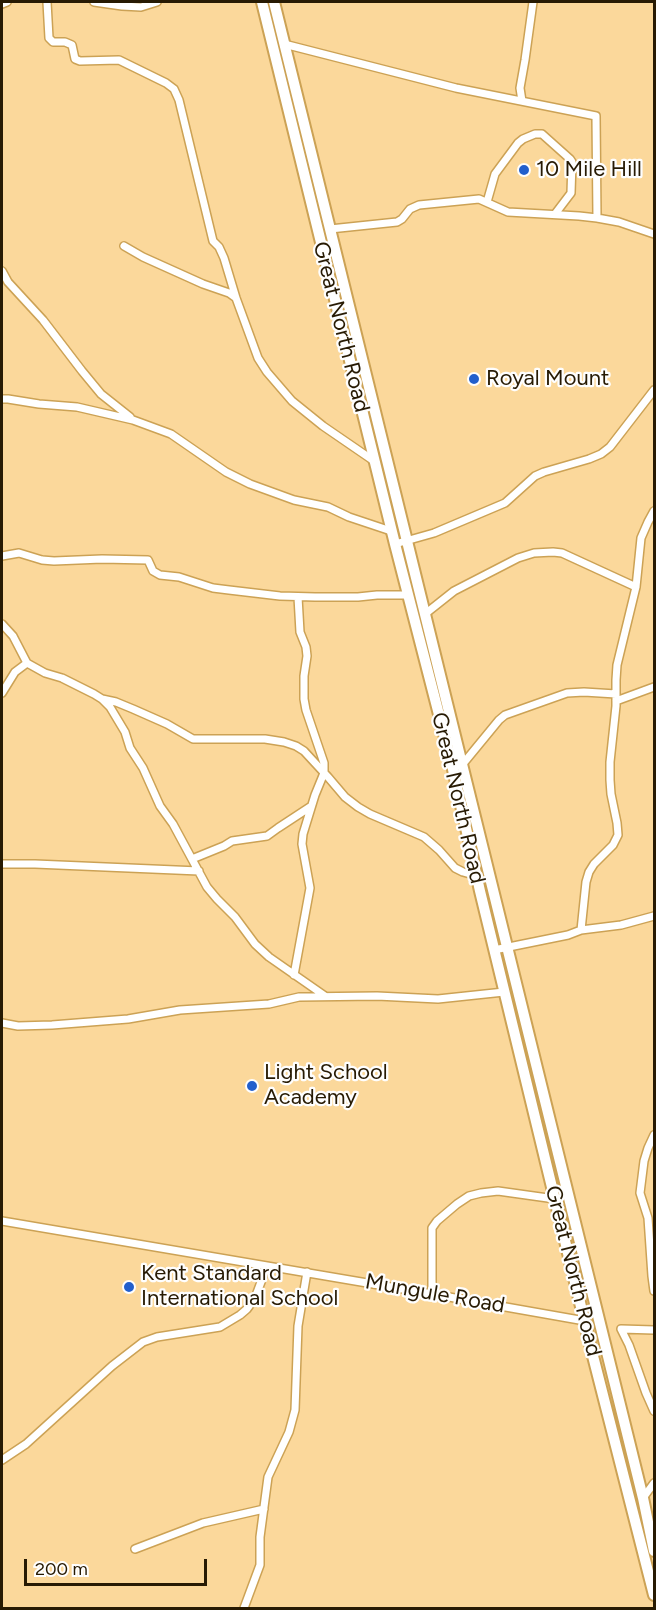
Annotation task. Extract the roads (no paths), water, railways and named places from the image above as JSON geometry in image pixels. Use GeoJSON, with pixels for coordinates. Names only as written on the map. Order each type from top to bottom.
{"type":"FeatureCollection","features":[{"type":"Feature","properties":{"kind":"highway","name":"Great North Road"},"geometry":{"type":"LineString","coordinates":[[262,2],[374,461],[452,765],[504,992],[654,1595]]}},
{"type":"Feature","properties":{"kind":"highway","name":"Great North Road"},"geometry":{"type":"LineString","coordinates":[[274,2],[643,1498],[654,1551]]}},
{"type":"Feature","properties":{"kind":"street"},"geometry":{"type":"LineString","coordinates":[[2,4],[7,2]]}},
{"type":"Feature","properties":{"kind":"street"},"geometry":{"type":"LineString","coordinates":[[47,2],[49,38],[53,42],[65,42],[72,45],[75,59],[80,61],[119,60],[174,88],[213,241],[224,258],[258,357],[278,386],[292,401],[323,426],[374,461]]}},
{"type":"Feature","properties":{"kind":"street"},"geometry":{"type":"LineString","coordinates":[[94,2],[141,7],[157,2]]}},
{"type":"Feature","properties":{"kind":"street"},"geometry":{"type":"LineString","coordinates":[[522,101],[520,88],[533,2]]}},
{"type":"Feature","properties":{"kind":"street"},"geometry":{"type":"LineString","coordinates":[[284,44],[456,88],[596,116],[597,218]]}},
{"type":"Feature","properties":{"kind":"street"},"geometry":{"type":"LineString","coordinates":[[487,202],[495,174],[518,143],[536,134],[542,134],[572,162],[571,193],[555,214]]}},
{"type":"Feature","properties":{"kind":"street"},"geometry":{"type":"LineString","coordinates":[[330,229],[397,222],[410,209],[419,205],[479,200],[508,212],[597,218],[619,222],[654,234]]}},
{"type":"Feature","properties":{"kind":"street"},"geometry":{"type":"LineString","coordinates":[[124,246],[143,257],[236,298]]}},
{"type":"Feature","properties":{"kind":"street"},"geometry":{"type":"LineString","coordinates":[[2,271],[8,282],[43,320],[101,394],[133,420]]}},
{"type":"Feature","properties":{"kind":"street"},"geometry":{"type":"LineString","coordinates":[[395,544],[434,533],[505,503],[528,481],[543,472],[601,454],[610,447],[654,390]]}},
{"type":"Feature","properties":{"kind":"street"},"geometry":{"type":"LineString","coordinates":[[2,399],[77,407],[133,420],[171,434],[226,472],[250,484],[294,500],[328,507],[349,517],[392,531]]}},
{"type":"Feature","properties":{"kind":"street"},"geometry":{"type":"LineString","coordinates":[[581,930],[589,872],[613,845],[618,835],[610,780],[617,665],[636,587],[641,538],[654,511]]}},
{"type":"Feature","properties":{"kind":"street"},"geometry":{"type":"LineString","coordinates":[[425,614],[454,591],[518,558],[544,552],[569,556],[636,587]]}},
{"type":"Feature","properties":{"kind":"street"},"geometry":{"type":"LineString","coordinates":[[2,556],[19,553],[54,561],[148,560],[153,571],[160,575],[179,577],[229,591],[298,597],[408,595]]}},
{"type":"Feature","properties":{"kind":"street"},"geometry":{"type":"LineString","coordinates":[[294,975],[310,888],[302,844],[305,823],[324,773],[324,763],[304,699],[307,656],[300,632],[298,597]]}},
{"type":"Feature","properties":{"kind":"street"},"geometry":{"type":"LineString","coordinates":[[2,624],[13,636],[27,663],[102,699],[133,709],[194,738],[265,739],[296,746],[357,807],[424,837],[455,868],[477,876]]}},
{"type":"Feature","properties":{"kind":"street"},"geometry":{"type":"LineString","coordinates":[[2,693],[15,672],[27,663]]}},
{"type":"Feature","properties":{"kind":"street"},"geometry":{"type":"LineString","coordinates":[[462,765],[505,715],[567,693],[584,692],[616,698],[654,687]]}},
{"type":"Feature","properties":{"kind":"street"},"geometry":{"type":"LineString","coordinates":[[102,699],[118,719],[130,748],[160,806],[173,824],[207,887],[235,917],[255,945],[325,996]]}},
{"type":"Feature","properties":{"kind":"street"},"geometry":{"type":"LineString","coordinates":[[192,859],[232,841],[251,837],[267,837],[311,806]]}},
{"type":"Feature","properties":{"kind":"street"},"geometry":{"type":"LineString","coordinates":[[2,864],[199,871]]}},
{"type":"Feature","properties":{"kind":"street"},"geometry":{"type":"LineString","coordinates":[[494,950],[568,935],[581,930],[621,925],[654,916]]}},
{"type":"Feature","properties":{"kind":"street"},"geometry":{"type":"LineString","coordinates":[[4,1026],[52,1026],[128,1019],[180,1010],[269,1004],[299,997],[377,996],[438,999],[504,992]]}},
{"type":"Feature","properties":{"kind":"street"},"geometry":{"type":"LineString","coordinates":[[654,1135],[644,1161],[640,1192],[648,1218],[654,1291]]}},
{"type":"Feature","properties":{"kind":"street"},"geometry":{"type":"LineString","coordinates":[[432,1294],[432,1228],[457,1204],[481,1192],[555,1199]]}},
{"type":"Feature","properties":{"kind":"street","name":"Mungule Road"},"geometry":{"type":"LineString","coordinates":[[2,1221],[585,1321]]}},
{"type":"Feature","properties":{"kind":"street"},"geometry":{"type":"LineString","coordinates":[[2,1460],[26,1443],[112,1366],[143,1342],[166,1335],[220,1327],[240,1315],[248,1309],[255,1298],[267,1266]]}},
{"type":"Feature","properties":{"kind":"street"},"geometry":{"type":"LineString","coordinates":[[244,1608],[260,1565],[260,1537],[268,1477],[289,1432],[295,1410],[298,1326],[307,1272]]}},
{"type":"Feature","properties":{"kind":"street"},"geometry":{"type":"LineString","coordinates":[[654,1330],[621,1329],[654,1411]]}},
{"type":"Feature","properties":{"kind":"street"},"geometry":{"type":"LineString","coordinates":[[643,1498],[654,1483]]}},
{"type":"Feature","properties":{"kind":"street"},"geometry":{"type":"LineString","coordinates":[[135,1549],[202,1522],[264,1509]]}},
{"type":"Feature","properties":{"kind":"place","name":"10 Mile Hill"},"geometry":{"type":"Point","coordinates":[524,170]}},
{"type":"Feature","properties":{"kind":"place","name":"Royal Mount"},"geometry":{"type":"Point","coordinates":[474,379]}},
{"type":"Feature","properties":{"kind":"place","name":"Light School Academy"},"geometry":{"type":"Point","coordinates":[252,1086]}},
{"type":"Feature","properties":{"kind":"place","name":"Kent Standard International School"},"geometry":{"type":"Point","coordinates":[129,1287]}}]}
